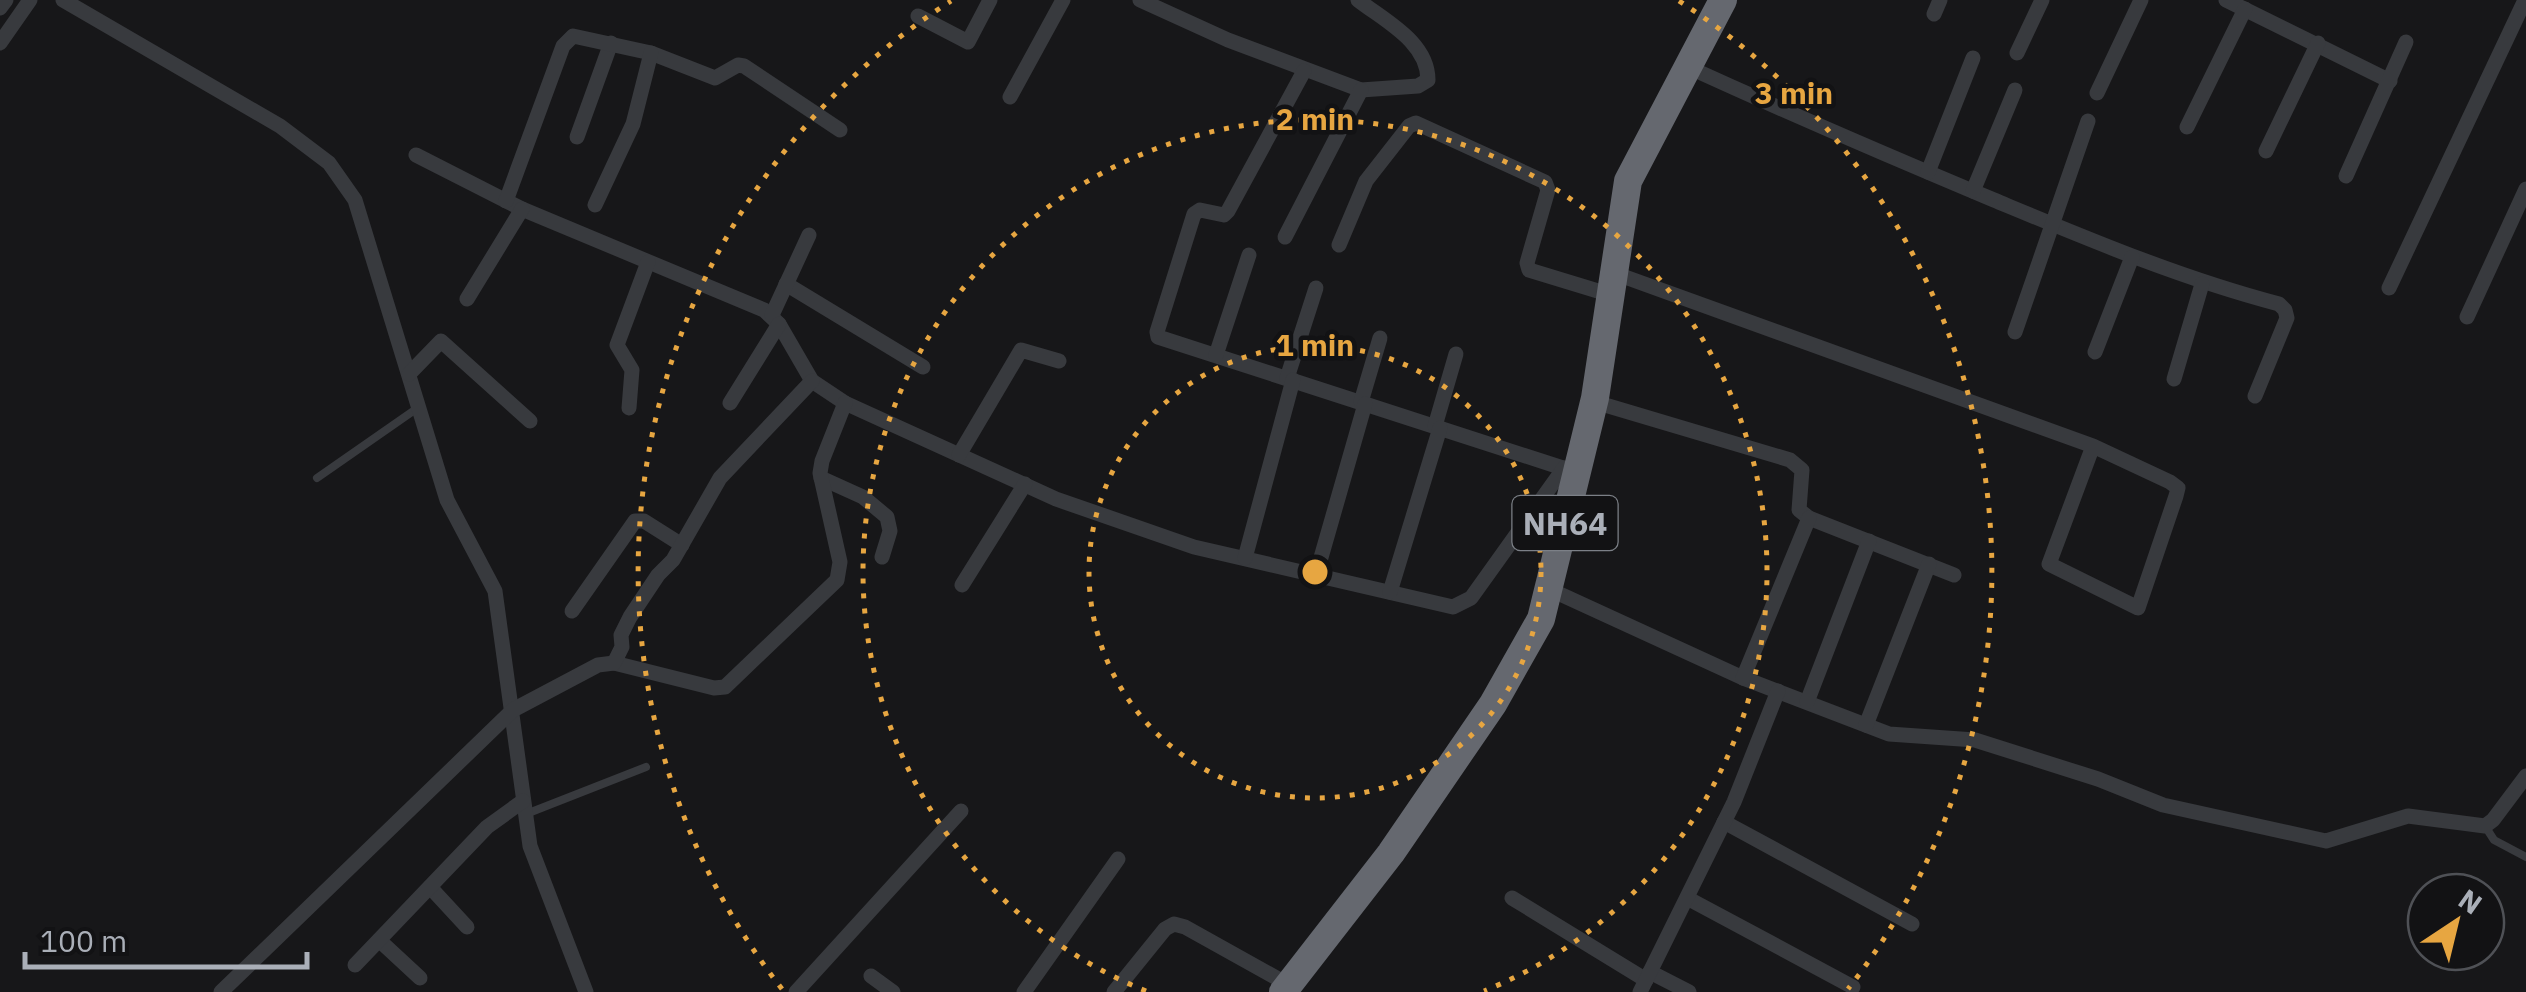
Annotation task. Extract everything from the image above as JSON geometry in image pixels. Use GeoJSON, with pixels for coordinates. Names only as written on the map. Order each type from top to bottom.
{"type":"FeatureCollection","features":[{"type":"Feature","properties":{"kind":"highway","name":"NH64"},"geometry":{"type":"LineString","coordinates":[[1286,988],[1391,852],[1493,704],[1540,619],[1550,589],[1570,470],[1594,402],[1628,181],[1723,0]]}},
{"type":"Feature","properties":{"kind":"street"},"geometry":{"type":"LineString","coordinates":[[0,8],[6,0]]}},
{"type":"Feature","properties":{"kind":"street"},"geometry":{"type":"LineString","coordinates":[[0,43],[30,0]]}},
{"type":"Feature","properties":{"kind":"street"},"geometry":{"type":"LineString","coordinates":[[63,0],[88,7],[280,126],[329,164],[355,200],[447,500],[495,592],[530,846],[586,992]]}},
{"type":"Feature","properties":{"kind":"street"},"geometry":{"type":"LineString","coordinates":[[918,16],[968,42],[990,0]]}},
{"type":"Feature","properties":{"kind":"street"},"geometry":{"type":"LineString","coordinates":[[1010,97],[1063,0]]}},
{"type":"Feature","properties":{"kind":"street"},"geometry":{"type":"LineString","coordinates":[[1140,0],[1304,71],[1361,90],[1418,86],[1428,80],[1428,68],[1412,42],[1358,0]]}},
{"type":"Feature","properties":{"kind":"street"},"geometry":{"type":"LineString","coordinates":[[2017,53],[2042,0]]}},
{"type":"Feature","properties":{"kind":"street"},"geometry":{"type":"LineString","coordinates":[[2097,93],[2140,0]]}},
{"type":"Feature","properties":{"kind":"street"},"geometry":{"type":"LineString","coordinates":[[2226,0],[2390,82]]}},
{"type":"Feature","properties":{"kind":"street"},"geometry":{"type":"LineString","coordinates":[[2389,288],[2525,0]]}},
{"type":"Feature","properties":{"kind":"street"},"geometry":{"type":"LineString","coordinates":[[2188,128],[2245,8]]}},
{"type":"Feature","properties":{"kind":"street"},"geometry":{"type":"LineString","coordinates":[[506,201],[567,39],[573,36],[651,53],[715,78],[738,65],[744,66],[840,130]]}},
{"type":"Feature","properties":{"kind":"street"},"geometry":{"type":"LineString","coordinates":[[2346,176],[2406,42]]}},
{"type":"Feature","properties":{"kind":"street"},"geometry":{"type":"LineString","coordinates":[[2266,151],[2318,43]]}},
{"type":"Feature","properties":{"kind":"street"},"geometry":{"type":"LineString","coordinates":[[577,138],[611,44]]}},
{"type":"Feature","properties":{"kind":"street"},"geometry":{"type":"LineString","coordinates":[[596,205],[634,124],[651,53]]}},
{"type":"Feature","properties":{"kind":"street"},"geometry":{"type":"LineString","coordinates":[[1928,172],[1973,58]]}},
{"type":"Feature","properties":{"kind":"street"},"geometry":{"type":"LineString","coordinates":[[1688,67],[2132,257],[2202,284],[2279,304],[2286,310],[2287,318],[2255,396]]}},
{"type":"Feature","properties":{"kind":"street"},"geometry":{"type":"LineString","coordinates":[[416,155],[522,209],[776,320],[812,381],[845,403],[1072,505],[1177,541],[1244,558],[1453,607],[1464,604],[1570,470],[1164,340],[1157,332],[1196,211],[1224,215],[1228,211],[1304,71]]}},
{"type":"Feature","properties":{"kind":"street"},"geometry":{"type":"LineString","coordinates":[[1285,237],[1361,90]]}},
{"type":"Feature","properties":{"kind":"street"},"geometry":{"type":"LineString","coordinates":[[1972,191],[2014,90]]}},
{"type":"Feature","properties":{"kind":"street"},"geometry":{"type":"LineString","coordinates":[[2014,332],[2088,121]]}},
{"type":"Feature","properties":{"kind":"street"},"geometry":{"type":"LineString","coordinates":[[1339,245],[1366,181],[1409,126],[1416,123],[1545,182],[1548,190],[1527,263],[1529,270],[1612,284],[2094,446],[2178,488],[2138,608],[2049,564],[2094,446]]}},
{"type":"Feature","properties":{"kind":"street"},"geometry":{"type":"LineString","coordinates":[[2467,317],[2526,189]]}},
{"type":"Feature","properties":{"kind":"street"},"geometry":{"type":"LineString","coordinates":[[467,298],[522,209]]}},
{"type":"Feature","properties":{"kind":"street"},"geometry":{"type":"LineString","coordinates":[[730,403],[776,320],[786,284],[809,235]]}},
{"type":"Feature","properties":{"kind":"street"},"geometry":{"type":"LineString","coordinates":[[1216,355],[1248,255]]}},
{"type":"Feature","properties":{"kind":"street"},"geometry":{"type":"LineString","coordinates":[[2095,352],[2132,257]]}},
{"type":"Feature","properties":{"kind":"street"},"geometry":{"type":"LineString","coordinates":[[630,408],[632,370],[617,344],[648,262]]}},
{"type":"Feature","properties":{"kind":"street"},"geometry":{"type":"LineString","coordinates":[[786,284],[923,367]]}},
{"type":"Feature","properties":{"kind":"street"},"geometry":{"type":"LineString","coordinates":[[2174,379],[2202,284]]}},
{"type":"Feature","properties":{"kind":"street"},"geometry":{"type":"LineString","coordinates":[[1244,558],[1316,288]]}},
{"type":"Feature","properties":{"kind":"street"},"geometry":{"type":"LineString","coordinates":[[1316,575],[1380,338]]}},
{"type":"Feature","properties":{"kind":"street"},"geometry":{"type":"LineString","coordinates":[[409,374],[441,341],[530,421]]}},
{"type":"Feature","properties":{"kind":"street"},"geometry":{"type":"LineString","coordinates":[[959,454],[1021,350],[1059,362]]}},
{"type":"Feature","properties":{"kind":"street"},"geometry":{"type":"LineString","coordinates":[[1390,592],[1456,354]]}},
{"type":"Feature","properties":{"kind":"street"},"geometry":{"type":"LineString","coordinates":[[614,663],[630,617],[682,545],[727,469],[812,381]]}},
{"type":"Feature","properties":{"kind":"street"},"geometry":{"type":"LineString","coordinates":[[1594,402],[1790,460],[1802,470],[1799,510],[1809,518],[1954,575]]}},
{"type":"Feature","properties":{"kind":"street"},"geometry":{"type":"LineString","coordinates":[[221,992],[512,710],[598,664],[614,663],[714,688],[732,682],[841,572],[822,461],[845,403]]}},
{"type":"Feature","properties":{"kind":"street"},"geometry":{"type":"LineString","coordinates":[[822,478],[863,496],[887,517],[890,531],[882,557]]}},
{"type":"Feature","properties":{"kind":"street"},"geometry":{"type":"LineString","coordinates":[[962,586],[1025,484]]}},
{"type":"Feature","properties":{"kind":"street"},"geometry":{"type":"LineString","coordinates":[[1743,678],[1809,518]]}},
{"type":"Feature","properties":{"kind":"street"},"geometry":{"type":"LineString","coordinates":[[572,611],[635,521],[644,521],[682,545]]}},
{"type":"Feature","properties":{"kind":"street"},"geometry":{"type":"LineString","coordinates":[[1807,702],[1869,541]]}},
{"type":"Feature","properties":{"kind":"street"},"geometry":{"type":"LineString","coordinates":[[1866,725],[1928,564]]}},
{"type":"Feature","properties":{"kind":"street"},"geometry":{"type":"LineString","coordinates":[[1550,589],[1743,678],[1866,725],[1902,736],[1976,740],[2098,778],[2150,802],[2326,841],[2408,816],[2485,826],[2494,820],[2526,776]]}},
{"type":"Feature","properties":{"kind":"street"},"geometry":{"type":"LineString","coordinates":[[1645,981],[1724,822],[1778,691]]}},
{"type":"Feature","properties":{"kind":"street"},"geometry":{"type":"LineString","coordinates":[[355,965],[488,827],[524,808]]}},
{"type":"Feature","properties":{"kind":"street"},"geometry":{"type":"LineString","coordinates":[[796,992],[961,812]]}},
{"type":"Feature","properties":{"kind":"street"},"geometry":{"type":"LineString","coordinates":[[1724,822],[1912,924]]}},
{"type":"Feature","properties":{"kind":"street"},"geometry":{"type":"LineString","coordinates":[[1024,992],[1118,860]]}},
{"type":"Feature","properties":{"kind":"street"},"geometry":{"type":"LineString","coordinates":[[430,887],[467,927]]}},
{"type":"Feature","properties":{"kind":"street"},"geometry":{"type":"LineString","coordinates":[[1512,898],[1645,981],[1688,992]]}},
{"type":"Feature","properties":{"kind":"street"},"geometry":{"type":"LineString","coordinates":[[1687,898],[1853,987]]}},
{"type":"Feature","properties":{"kind":"street"},"geometry":{"type":"LineString","coordinates":[[1114,992],[1165,929],[1174,924],[1286,988]]}},
{"type":"Feature","properties":{"kind":"street"},"geometry":{"type":"LineString","coordinates":[[379,940],[420,978]]}},
{"type":"Feature","properties":{"kind":"street"},"geometry":{"type":"LineString","coordinates":[[871,976],[893,992]]}},
{"type":"Feature","properties":{"kind":"lane"},"geometry":{"type":"LineString","coordinates":[[317,478],[419,407]]}},
{"type":"Feature","properties":{"kind":"lane"},"geometry":{"type":"LineString","coordinates":[[524,808],[646,767]]}},
{"type":"Feature","properties":{"kind":"lane"},"geometry":{"type":"LineString","coordinates":[[2485,826],[2494,840],[2526,858]]}}]}
